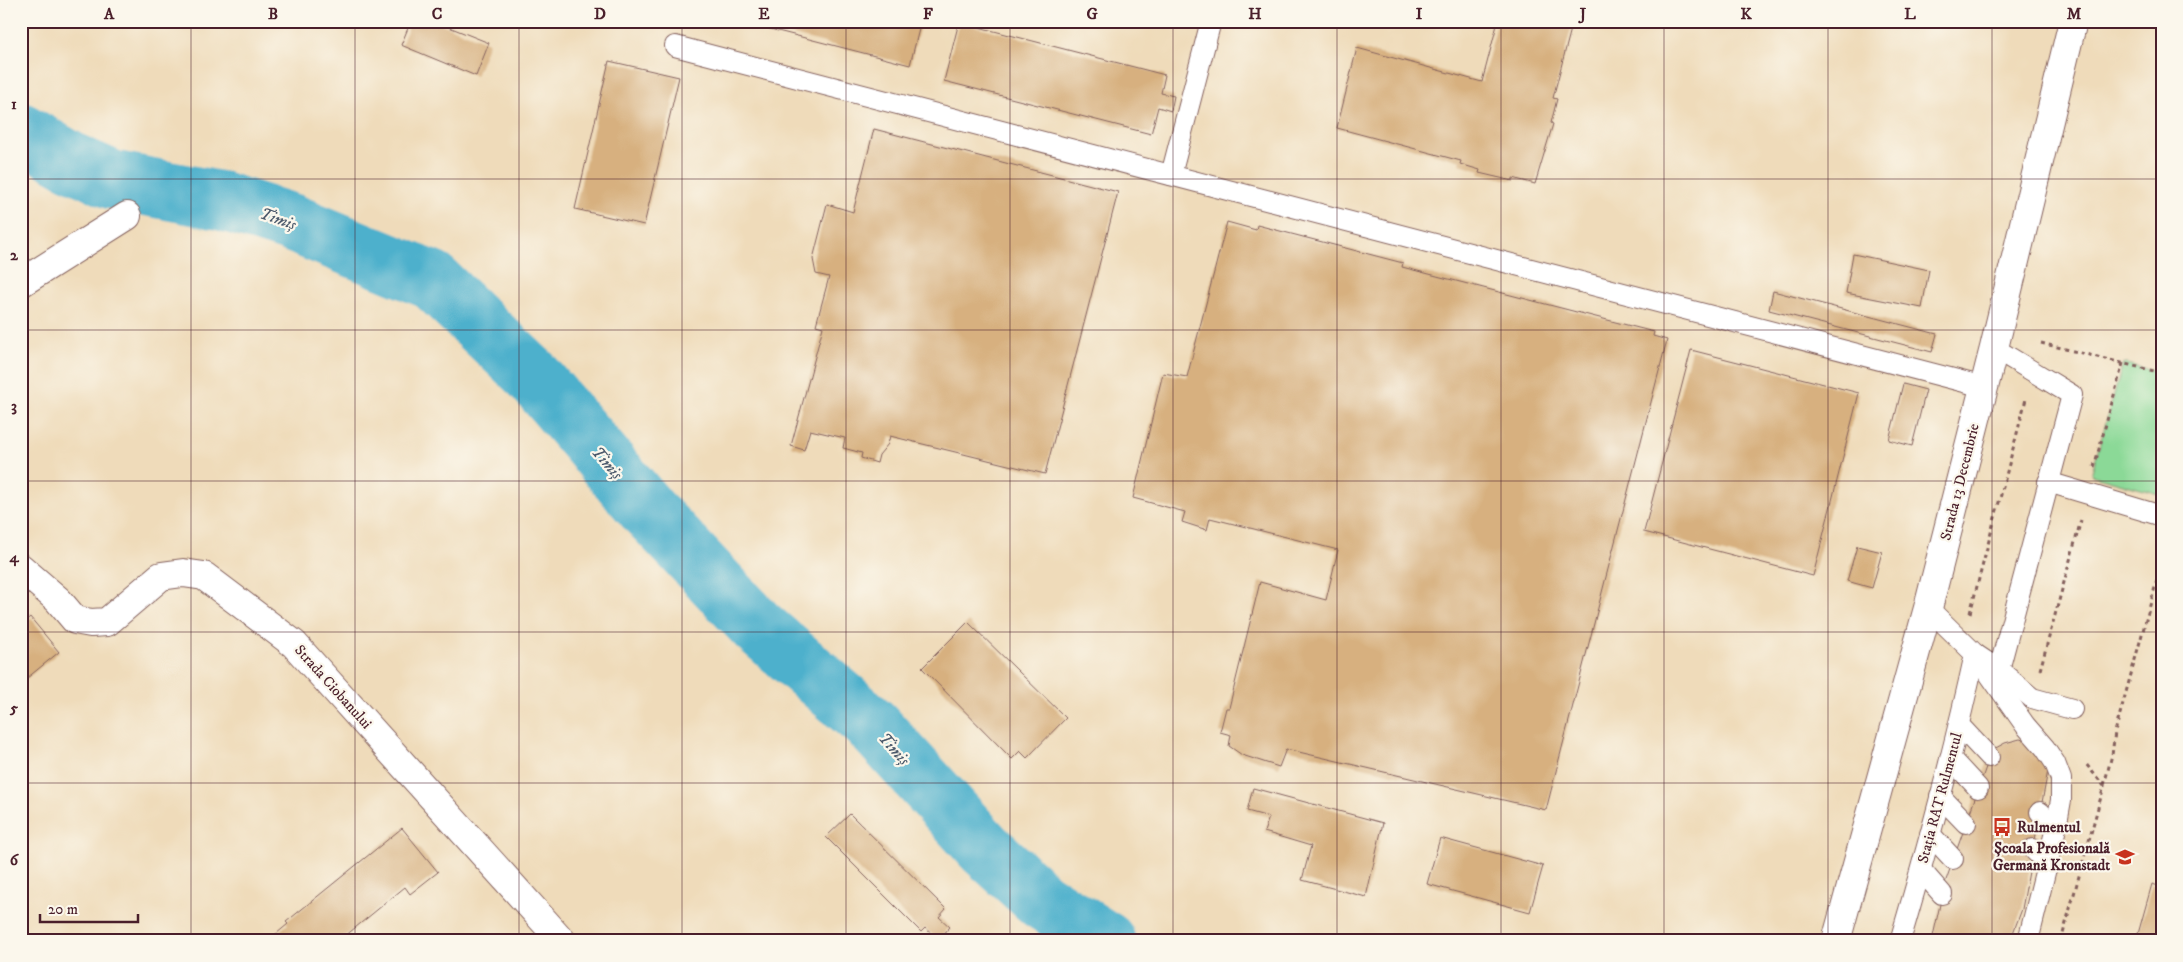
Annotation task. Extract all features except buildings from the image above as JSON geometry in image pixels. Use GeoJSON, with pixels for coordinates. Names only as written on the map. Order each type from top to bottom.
{"type":"FeatureCollection","features":[{"type":"Feature","properties":{"kind":"main road","name":"Strada 13 Decembrie"},"geometry":{"type":"LineString","coordinates":[[1836,941],[1928,608],[1994,348],[2073,21]]}},
{"type":"Feature","properties":{"kind":"main road"},"geometry":{"type":"LineString","coordinates":[[21,283],[127,216]]}},
{"type":"Feature","properties":{"kind":"main road","name":"Strada Ciobanului"},"geometry":{"type":"LineString","coordinates":[[21,568],[58,600],[75,620],[91,624],[107,622],[161,576],[183,573],[204,576],[294,644],[562,941]]}},
{"type":"Feature","properties":{"kind":"lane"},"geometry":{"type":"LineString","coordinates":[[1170,175],[1211,21]]}},
{"type":"Feature","properties":{"kind":"lane"},"geometry":{"type":"LineString","coordinates":[[675,46],[1984,388]]}},
{"type":"Feature","properties":{"kind":"lane"},"geometry":{"type":"LineString","coordinates":[[1994,348],[2072,395],[1999,670]]}},
{"type":"Feature","properties":{"kind":"lane"},"geometry":{"type":"LineString","coordinates":[[2048,482],[2162,516]]}},
{"type":"Feature","properties":{"kind":"lane"},"geometry":{"type":"LineString","coordinates":[[1928,608],[1970,648],[2032,698],[2072,709]]}},
{"type":"Feature","properties":{"kind":"lane"},"geometry":{"type":"LineString","coordinates":[[1970,648],[2024,725],[2045,748],[2055,764],[2061,779],[2062,800],[2049,865],[2032,896],[2023,937]]}},
{"type":"Feature","properties":{"kind":"lane","name":"Stația RAT Rulmentul"},"geometry":{"type":"LineString","coordinates":[[1900,941],[1921,870],[1959,725],[1970,648]]}},
{"type":"Feature","properties":{"kind":"lane"},"geometry":{"type":"LineString","coordinates":[[1959,725],[1989,757]]}},
{"type":"Feature","properties":{"kind":"lane"},"geometry":{"type":"LineString","coordinates":[[1950,758],[1978,788]]}},
{"type":"Feature","properties":{"kind":"lane"},"geometry":{"type":"LineString","coordinates":[[1940,796],[1966,823]]}},
{"type":"Feature","properties":{"kind":"lane"},"geometry":{"type":"LineString","coordinates":[[2040,812],[2056,828]]}},
{"type":"Feature","properties":{"kind":"lane"},"geometry":{"type":"LineString","coordinates":[[1930,834],[1953,859]]}},
{"type":"Feature","properties":{"kind":"lane"},"geometry":{"type":"LineString","coordinates":[[2033,849],[2049,865]]}},
{"type":"Feature","properties":{"kind":"lane"},"geometry":{"type":"LineString","coordinates":[[1921,870],[1942,894]]}},
{"type":"Feature","properties":{"kind":"path"},"geometry":{"type":"LineString","coordinates":[[1970,648],[2041,343],[2162,373]]}},
{"type":"Feature","properties":{"kind":"path"},"geometry":{"type":"LineString","coordinates":[[2092,475],[2122,363]]}},
{"type":"Feature","properties":{"kind":"path"},"geometry":{"type":"LineString","coordinates":[[2032,698],[2082,517],[2042,504]]}},
{"type":"Feature","properties":{"kind":"path"},"geometry":{"type":"LineString","coordinates":[[2104,786],[2112,755],[2115,732],[2162,562]]}},
{"type":"Feature","properties":{"kind":"green space"},"geometry":{"type":"Polygon","coordinates":[[[2123,363],[2162,373],[2162,495],[2091,475],[2123,363]]]}},
{"type":"Feature","properties":{"kind":"waterway","name":"Timiș"},"geometry":{"type":"LineString","coordinates":[[21,132],[72,162],[113,180],[222,201],[292,223],[433,281],[532,375],[648,511],[757,626],[873,726],[985,849],[1041,900],[1106,941]]}},
{"type":"Feature","properties":{"kind":"place","name":"Rulmentul"},"geometry":{"type":"Point","coordinates":[2002,827]}},
{"type":"Feature","properties":{"kind":"place","name":"Școala Profesională Germană Kronstadt"},"geometry":{"type":"Point","coordinates":[2125,857]}}]}
